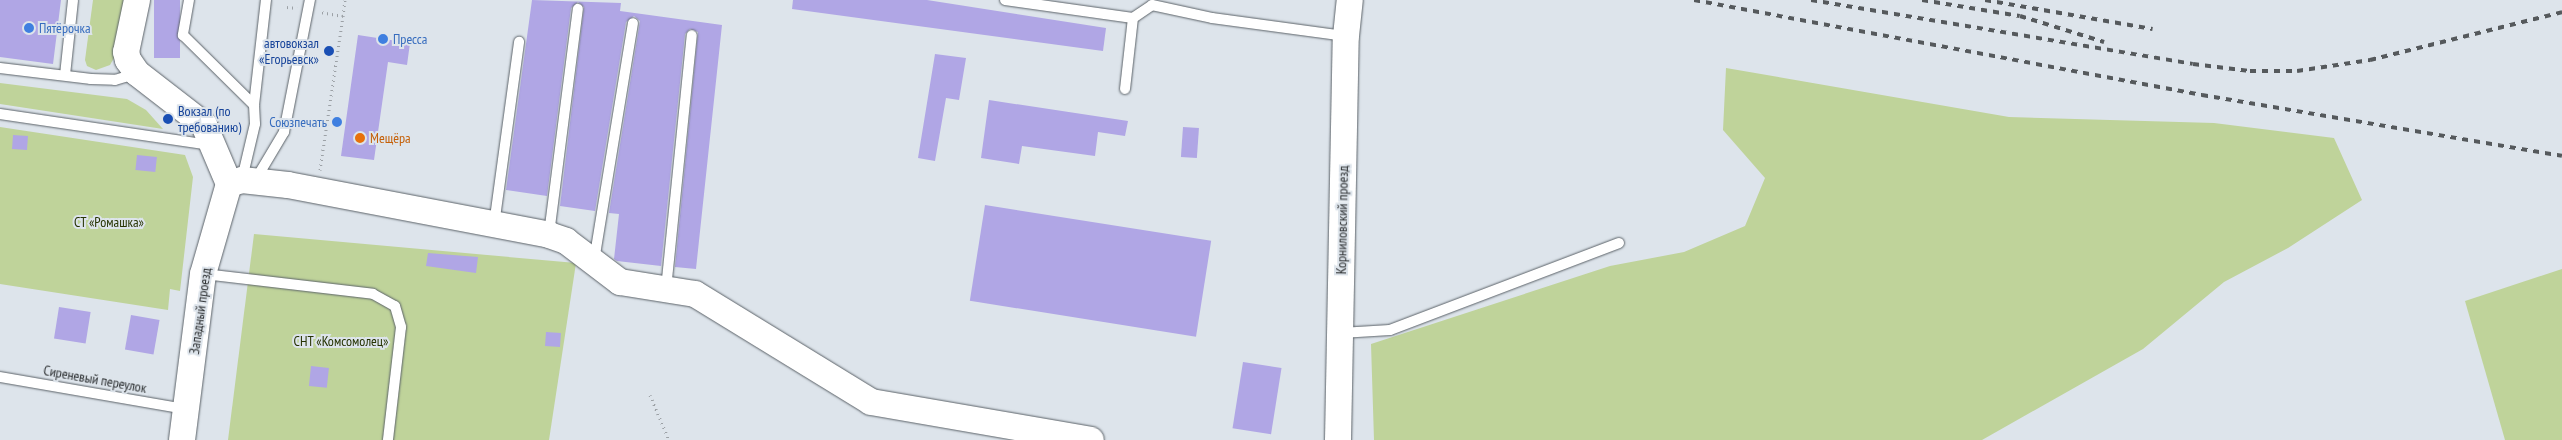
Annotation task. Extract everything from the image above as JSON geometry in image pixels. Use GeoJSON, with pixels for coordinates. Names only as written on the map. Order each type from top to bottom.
{"type":"FeatureCollection","features":[{"type":"Feature","properties":{"kind":"street"},"geometry":{"type":"LineString","coordinates":[[137,0],[126,52],[128,60],[137,73],[194,115],[204,125],[214,145],[242,182],[386,202],[494,226],[549,235],[566,241],[620,282],[695,294],[871,402],[1091,440]]}},
{"type":"Feature","properties":{"kind":"street","name":"Корниловский проезд"},"geometry":{"type":"LineString","coordinates":[[1338,440],[1346,36],[1350,0]]}},
{"type":"Feature","properties":{"kind":"street","name":"Западный проезд"},"geometry":{"type":"LineString","coordinates":[[182,440],[203,274],[242,182]]}},
{"type":"Feature","properties":{"kind":"lane"},"geometry":{"type":"LineString","coordinates":[[65,75],[73,0]]}},
{"type":"Feature","properties":{"kind":"lane"},"geometry":{"type":"LineString","coordinates":[[189,0],[183,35],[254,105]]}},
{"type":"Feature","properties":{"kind":"lane"},"geometry":{"type":"LineString","coordinates":[[242,182],[255,124],[254,105],[266,0]]}},
{"type":"Feature","properties":{"kind":"lane"},"geometry":{"type":"LineString","coordinates":[[1005,0],[1133,18],[1152,5],[1212,18],[1346,36]]}},
{"type":"Feature","properties":{"kind":"lane"},"geometry":{"type":"LineString","coordinates":[[242,182],[284,132],[309,5]]}},
{"type":"Feature","properties":{"kind":"lane"},"geometry":{"type":"LineString","coordinates":[[549,235],[578,9]]}},
{"type":"Feature","properties":{"kind":"lane"},"geometry":{"type":"LineString","coordinates":[[1125,89],[1133,18]]}},
{"type":"Feature","properties":{"kind":"lane"},"geometry":{"type":"LineString","coordinates":[[594,261],[633,23]]}},
{"type":"Feature","properties":{"kind":"lane"},"geometry":{"type":"LineString","coordinates":[[666,289],[692,35]]}},
{"type":"Feature","properties":{"kind":"lane"},"geometry":{"type":"LineString","coordinates":[[494,226],[519,42]]}},
{"type":"Feature","properties":{"kind":"lane"},"geometry":{"type":"LineString","coordinates":[[0,68],[116,80],[137,73]]}},
{"type":"Feature","properties":{"kind":"lane"},"geometry":{"type":"LineString","coordinates":[[0,114],[214,145]]}},
{"type":"Feature","properties":{"kind":"lane"},"geometry":{"type":"LineString","coordinates":[[1340,333],[1390,330],[1619,243]]}},
{"type":"Feature","properties":{"kind":"lane"},"geometry":{"type":"LineString","coordinates":[[203,274],[373,294],[395,306],[401,327],[388,440]]}},
{"type":"Feature","properties":{"kind":"lane","name":"Сиреневый переулок"},"geometry":{"type":"LineString","coordinates":[[0,376],[186,409]]}},
{"type":"Feature","properties":{"kind":"path"},"geometry":{"type":"LineString","coordinates":[[319,175],[345,0]]}},
{"type":"Feature","properties":{"kind":"path"},"geometry":{"type":"LineString","coordinates":[[287,7],[309,5],[343,16]]}},
{"type":"Feature","properties":{"kind":"path"},"geometry":{"type":"LineString","coordinates":[[650,394],[669,440]]}},
{"type":"Feature","properties":{"kind":"green space"},"geometry":{"type":"Polygon","coordinates":[[[93,0],[126,0],[118,51],[110,65],[96,70],[87,66],[85,60],[93,0]]]}},
{"type":"Feature","properties":{"kind":"green space"},"geometry":{"type":"Polygon","coordinates":[[[1726,68],[2009,117],[2214,123],[2334,138],[2362,200],[2288,248],[2224,282],[2143,349],[1982,440],[1374,440],[1371,344],[1610,266],[1684,252],[1745,226],[1765,178],[1723,130],[1726,68]]]}},
{"type":"Feature","properties":{"kind":"green space"},"geometry":{"type":"Polygon","coordinates":[[[0,83],[127,99],[146,110],[163,129],[0,104],[0,83]]]}},
{"type":"Feature","properties":{"kind":"green space","name":"СТ «Ромашка»"},"geometry":{"type":"Polygon","coordinates":[[[0,127],[185,155],[193,177],[180,291],[170,289],[168,310],[0,284],[0,127]]]}},
{"type":"Feature","properties":{"kind":"green space","name":"СНТ «Комсомолец»"},"geometry":{"type":"Polygon","coordinates":[[[254,234],[576,263],[549,440],[228,440],[254,234]]]}},
{"type":"Feature","properties":{"kind":"green space"},"geometry":{"type":"Polygon","coordinates":[[[2562,269],[2562,440],[2505,440],[2465,301],[2562,269]]]}},
{"type":"Feature","properties":{"kind":"building","name":"Пятёрочка"},"geometry":{"type":"Polygon","coordinates":[[[0,0],[61,0],[53,64],[0,57],[0,0]]]}},
{"type":"Feature","properties":{"kind":"building"},"geometry":{"type":"Polygon","coordinates":[[[154,0],[180,0],[180,58],[154,58],[154,0]]]}},
{"type":"Feature","properties":{"kind":"building"},"geometry":{"type":"Polygon","coordinates":[[[532,0],[621,3],[620,11],[722,25],[696,269],[675,267],[698,32],[690,29],[685,34],[661,266],[617,261],[614,259],[619,214],[609,213],[640,21],[634,16],[626,22],[595,211],[560,206],[584,7],[578,2],[571,8],[547,196],[506,190],[532,0]]]}},
{"type":"Feature","properties":{"kind":"building"},"geometry":{"type":"Polygon","coordinates":[[[793,0],[927,0],[1106,28],[1103,51],[792,9],[793,0]]]}},
{"type":"Feature","properties":{"kind":"building"},"geometry":{"type":"Polygon","coordinates":[[[358,35],[410,43],[407,65],[388,62],[374,160],[341,156],[358,35]]]}},
{"type":"Feature","properties":{"kind":"building"},"geometry":{"type":"Polygon","coordinates":[[[935,54],[966,58],[959,100],[946,98],[935,161],[918,158],[935,54]]]}},
{"type":"Feature","properties":{"kind":"building"},"geometry":{"type":"Polygon","coordinates":[[[989,100],[1128,121],[1125,136],[1098,132],[1095,156],[1022,146],[1019,164],[981,158],[989,100]]]}},
{"type":"Feature","properties":{"kind":"building"},"geometry":{"type":"Polygon","coordinates":[[[1183,127],[1199,128],[1197,158],[1181,157],[1183,127]]]}},
{"type":"Feature","properties":{"kind":"building"},"geometry":{"type":"Polygon","coordinates":[[[13,135],[28,136],[27,150],[12,149],[13,135]]]}},
{"type":"Feature","properties":{"kind":"building"},"geometry":{"type":"Polygon","coordinates":[[[137,155],[157,157],[155,172],[135,170],[137,155]]]}},
{"type":"Feature","properties":{"kind":"building"},"geometry":{"type":"Polygon","coordinates":[[[985,205],[1211,241],[1196,337],[970,301],[985,205]]]}},
{"type":"Feature","properties":{"kind":"building"},"geometry":{"type":"Polygon","coordinates":[[[428,253],[478,257],[476,273],[426,266],[428,253]]]}},
{"type":"Feature","properties":{"kind":"building"},"geometry":{"type":"Polygon","coordinates":[[[59,307],[91,312],[86,344],[54,339],[59,307]]]}},
{"type":"Feature","properties":{"kind":"building"},"geometry":{"type":"Polygon","coordinates":[[[131,315],[160,320],[153,355],[125,349],[131,315]]]}},
{"type":"Feature","properties":{"kind":"building"},"geometry":{"type":"Polygon","coordinates":[[[546,332],[561,333],[560,347],[545,346],[546,332]]]}},
{"type":"Feature","properties":{"kind":"building"},"geometry":{"type":"Polygon","coordinates":[[[1243,362],[1282,368],[1271,434],[1233,428],[1243,362]]]}},
{"type":"Feature","properties":{"kind":"building"},"geometry":{"type":"Polygon","coordinates":[[[311,366],[329,368],[327,388],[309,386],[311,366]]]}},
{"type":"Feature","properties":{"kind":"railway"},"geometry":{"type":"LineString","coordinates":[[1694,0],[2202,95],[2562,156]]}},
{"type":"Feature","properties":{"kind":"railway"},"geometry":{"type":"LineString","coordinates":[[1811,0],[2193,64],[2250,71],[2297,71],[2370,60],[2562,12]]}},
{"type":"Feature","properties":{"kind":"railway"},"geometry":{"type":"LineString","coordinates":[[1922,0],[2020,16],[2104,42]]}},
{"type":"Feature","properties":{"kind":"railway"},"geometry":{"type":"LineString","coordinates":[[1985,0],[2153,29]]}},
{"type":"Feature","properties":{"kind":"place","name":"Пятёрочка"},"geometry":{"type":"Point","coordinates":[29,28]}},
{"type":"Feature","properties":{"kind":"place","name":"Пресса"},"geometry":{"type":"Point","coordinates":[383,39]}},
{"type":"Feature","properties":{"kind":"place","name":"автовокзал «Егорьевск»"},"geometry":{"type":"Point","coordinates":[329,51]}},
{"type":"Feature","properties":{"kind":"place","name":"Вокзал (по требованию)"},"geometry":{"type":"Point","coordinates":[168,119]}},
{"type":"Feature","properties":{"kind":"place","name":"Союзпечать"},"geometry":{"type":"Point","coordinates":[337,122]}},
{"type":"Feature","properties":{"kind":"place","name":"Мещёра"},"geometry":{"type":"Point","coordinates":[360,138]}}]}
